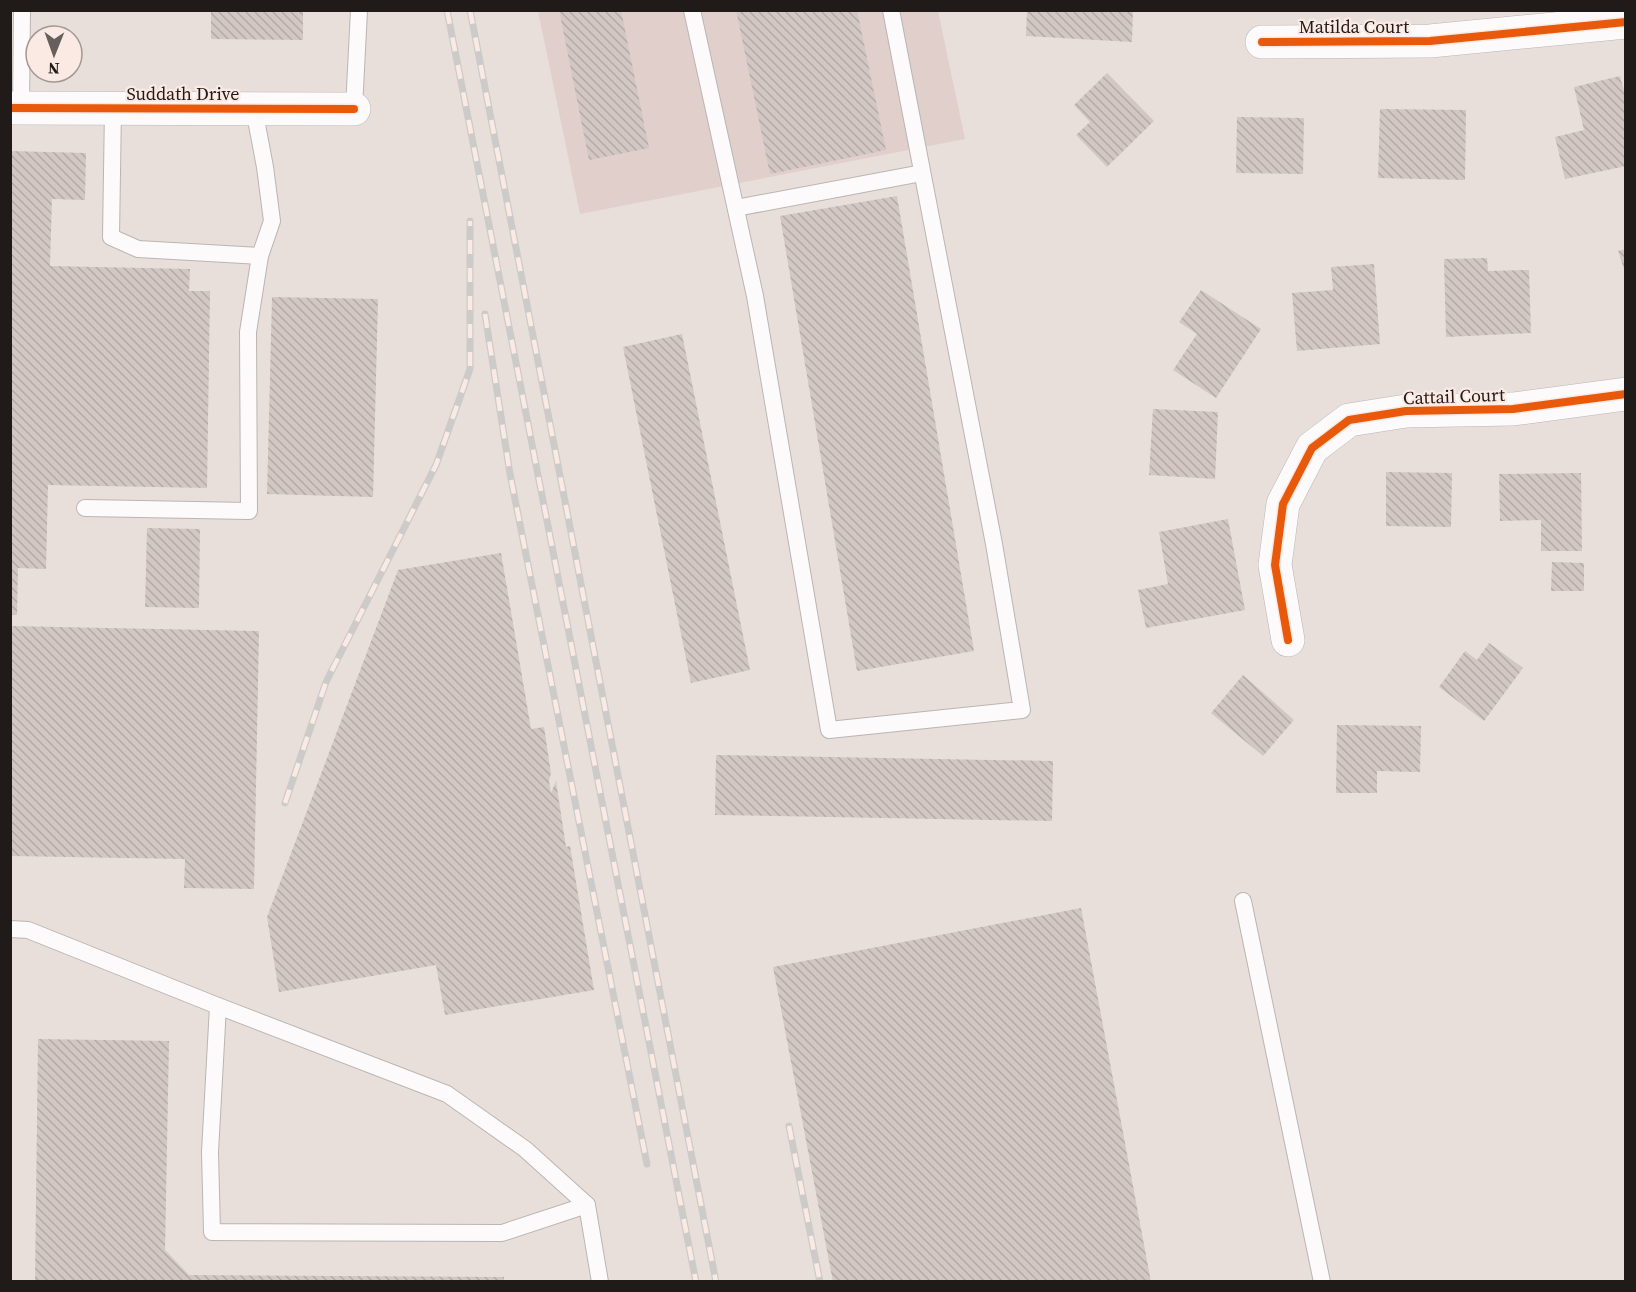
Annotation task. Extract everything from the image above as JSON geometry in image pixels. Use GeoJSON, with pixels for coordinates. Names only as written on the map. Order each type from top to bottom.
{"type":"FeatureCollection","features":[{"type":"Feature","properties":{"kind":"street","name":"Matilda Court"},"geometry":{"type":"LineString","coordinates":[[1262,42],[1430,41],[1626,22]]}},
{"type":"Feature","properties":{"kind":"street","name":"Suddath Drive"},"geometry":{"type":"LineString","coordinates":[[16,108],[354,109]]}},
{"type":"Feature","properties":{"kind":"street","name":"Cattail Court"},"geometry":{"type":"LineString","coordinates":[[1288,640],[1275,565],[1283,504],[1312,448],[1349,420],[1406,411],[1514,409],[1626,394]]}},
{"type":"Feature","properties":{"kind":"lane"},"geometry":{"type":"LineString","coordinates":[[16,108],[22,10]]}},
{"type":"Feature","properties":{"kind":"lane"},"geometry":{"type":"LineString","coordinates":[[354,109],[359,10]]}},
{"type":"Feature","properties":{"kind":"lane"},"geometry":{"type":"LineString","coordinates":[[692,10],[755,296],[829,730],[1022,710],[994,544],[891,10]]}},
{"type":"Feature","properties":{"kind":"lane"},"geometry":{"type":"LineString","coordinates":[[113,108],[111,237],[138,249],[260,255]]}},
{"type":"Feature","properties":{"kind":"lane"},"geometry":{"type":"LineString","coordinates":[[85,508],[249,511],[248,332],[260,255],[272,221],[266,167],[254,109]]}},
{"type":"Feature","properties":{"kind":"lane"},"geometry":{"type":"LineString","coordinates":[[736,208],[922,173]]}},
{"type":"Feature","properties":{"kind":"lane"},"geometry":{"type":"LineString","coordinates":[[1243,901],[1322,1281]]}},
{"type":"Feature","properties":{"kind":"lane"},"geometry":{"type":"LineString","coordinates":[[10,929],[28,930],[447,1094],[525,1149],[587,1205],[600,1281]]}},
{"type":"Feature","properties":{"kind":"lane"},"geometry":{"type":"LineString","coordinates":[[218,1006],[210,1152],[212,1232],[502,1233],[587,1205]]}},
{"type":"Feature","properties":{"kind":"shaded area"},"geometry":{"type":"Polygon","coordinates":[[[538,11],[938,11],[965,139],[580,214],[538,11]]]}},
{"type":"Feature","properties":{"kind":"building"},"geometry":{"type":"Polygon","coordinates":[[[211,10],[303,10],[303,40],[211,39],[211,10]]]}},
{"type":"Feature","properties":{"kind":"building"},"geometry":{"type":"Polygon","coordinates":[[[559,10],[621,10],[649,148],[589,160],[559,10]]]}},
{"type":"Feature","properties":{"kind":"building"},"geometry":{"type":"Polygon","coordinates":[[[736,10],[857,10],[886,150],[770,174],[736,10]]]}},
{"type":"Feature","properties":{"kind":"building"},"geometry":{"type":"Polygon","coordinates":[[[1027,10],[1133,10],[1132,42],[1026,36],[1027,10]]]}},
{"type":"Feature","properties":{"kind":"building"},"geometry":{"type":"Polygon","coordinates":[[[1107,73],[1154,121],[1107,167],[1076,135],[1090,122],[1074,105],[1107,73]]]}},
{"type":"Feature","properties":{"kind":"building"},"geometry":{"type":"Polygon","coordinates":[[[1620,76],[1626,98],[1626,166],[1565,179],[1555,137],[1584,130],[1574,87],[1620,76]]]}},
{"type":"Feature","properties":{"kind":"building"},"geometry":{"type":"Polygon","coordinates":[[[1380,109],[1466,110],[1465,180],[1378,178],[1380,109]]]}},
{"type":"Feature","properties":{"kind":"building"},"geometry":{"type":"Polygon","coordinates":[[[1237,117],[1304,118],[1303,174],[1236,173],[1237,117]]]}},
{"type":"Feature","properties":{"kind":"building"},"geometry":{"type":"Polygon","coordinates":[[[10,151],[86,153],[85,200],[52,199],[50,266],[190,269],[189,291],[210,291],[207,488],[48,485],[46,569],[18,568],[17,615],[10,615],[10,151]]]}},
{"type":"Feature","properties":{"kind":"building"},"geometry":{"type":"Polygon","coordinates":[[[897,196],[974,651],[857,671],[780,216],[897,196]]]}},
{"type":"Feature","properties":{"kind":"building"},"geometry":{"type":"Polygon","coordinates":[[[1626,249],[1626,272],[1625,272],[1618,251],[1626,249]]]}},
{"type":"Feature","properties":{"kind":"building"},"geometry":{"type":"Polygon","coordinates":[[[1487,258],[1488,271],[1529,270],[1531,333],[1446,337],[1444,259],[1487,258]]]}},
{"type":"Feature","properties":{"kind":"building"},"geometry":{"type":"Polygon","coordinates":[[[1374,264],[1380,344],[1297,351],[1292,293],[1333,290],[1331,267],[1374,264]]]}},
{"type":"Feature","properties":{"kind":"building"},"geometry":{"type":"Polygon","coordinates":[[[1201,290],[1261,329],[1216,398],[1173,370],[1197,334],[1179,322],[1201,290]]]}},
{"type":"Feature","properties":{"kind":"building"},"geometry":{"type":"Polygon","coordinates":[[[272,297],[378,299],[373,497],[267,494],[272,297]]]}},
{"type":"Feature","properties":{"kind":"building"},"geometry":{"type":"Polygon","coordinates":[[[682,334],[750,670],[691,683],[623,347],[682,334]]]}},
{"type":"Feature","properties":{"kind":"building"},"geometry":{"type":"Polygon","coordinates":[[[1153,409],[1218,412],[1215,479],[1149,475],[1153,409]]]}},
{"type":"Feature","properties":{"kind":"building"},"geometry":{"type":"Polygon","coordinates":[[[1386,472],[1452,473],[1451,527],[1386,526],[1386,472]]]}},
{"type":"Feature","properties":{"kind":"building"},"geometry":{"type":"Polygon","coordinates":[[[1581,473],[1582,551],[1541,551],[1541,520],[1500,521],[1499,474],[1581,473]]]}},
{"type":"Feature","properties":{"kind":"building"},"geometry":{"type":"Polygon","coordinates":[[[1228,519],[1245,610],[1146,628],[1138,590],[1168,584],[1159,532],[1228,519]]]}},
{"type":"Feature","properties":{"kind":"building"},"geometry":{"type":"Polygon","coordinates":[[[147,528],[200,529],[199,608],[145,607],[147,528]]]}},
{"type":"Feature","properties":{"kind":"building"},"geometry":{"type":"Polygon","coordinates":[[[501,553],[531,729],[544,727],[551,773],[549,781],[551,793],[556,781],[566,847],[570,846],[594,990],[445,1015],[436,965],[279,992],[267,917],[398,570],[501,553]]]}},
{"type":"Feature","properties":{"kind":"building"},"geometry":{"type":"Polygon","coordinates":[[[1552,562],[1584,563],[1584,591],[1551,591],[1552,562]]]}},
{"type":"Feature","properties":{"kind":"building"},"geometry":{"type":"Polygon","coordinates":[[[10,626],[259,631],[254,889],[184,888],[185,859],[10,856],[10,626]]]}},
{"type":"Feature","properties":{"kind":"building"},"geometry":{"type":"Polygon","coordinates":[[[1489,643],[1523,668],[1484,721],[1439,687],[1465,651],[1477,660],[1489,643]]]}},
{"type":"Feature","properties":{"kind":"building"},"geometry":{"type":"Polygon","coordinates":[[[1243,675],[1294,720],[1263,756],[1211,713],[1243,675]]]}},
{"type":"Feature","properties":{"kind":"building"},"geometry":{"type":"Polygon","coordinates":[[[1337,725],[1421,726],[1420,772],[1377,771],[1377,793],[1336,793],[1337,725]]]}},
{"type":"Feature","properties":{"kind":"building"},"geometry":{"type":"Polygon","coordinates":[[[716,755],[1053,761],[1052,821],[715,815],[716,755]]]}},
{"type":"Feature","properties":{"kind":"building"},"geometry":{"type":"Polygon","coordinates":[[[1081,908],[1151,1282],[833,1282],[773,967],[1081,908]]]}},
{"type":"Feature","properties":{"kind":"building"},"geometry":{"type":"Polygon","coordinates":[[[38,1039],[169,1041],[165,1250],[189,1275],[504,1277],[504,1282],[35,1282],[38,1039]]]}},
{"type":"Feature","properties":{"kind":"railway"},"geometry":{"type":"LineString","coordinates":[[447,10],[696,1282]]}},
{"type":"Feature","properties":{"kind":"railway"},"geometry":{"type":"LineString","coordinates":[[470,10],[716,1282]]}},
{"type":"Feature","properties":{"kind":"railway"},"geometry":{"type":"LineString","coordinates":[[285,803],[326,682],[436,465],[470,369],[470,221]]}},
{"type":"Feature","properties":{"kind":"railway"},"geometry":{"type":"LineString","coordinates":[[485,314],[510,474],[647,1164]]}},
{"type":"Feature","properties":{"kind":"railway"},"geometry":{"type":"LineString","coordinates":[[789,1126],[820,1282]]}},
{"type":"Feature","properties":{"kind":"cycle path"},"geometry":{"type":"LineString","coordinates":[[1262,42],[1430,41],[1626,22]]}},
{"type":"Feature","properties":{"kind":"cycle path"},"geometry":{"type":"LineString","coordinates":[[10,108],[354,109]]}},
{"type":"Feature","properties":{"kind":"cycle path"},"geometry":{"type":"LineString","coordinates":[[1288,640],[1275,565],[1283,504],[1312,448],[1349,420],[1406,411],[1513,409],[1626,394]]}}]}
